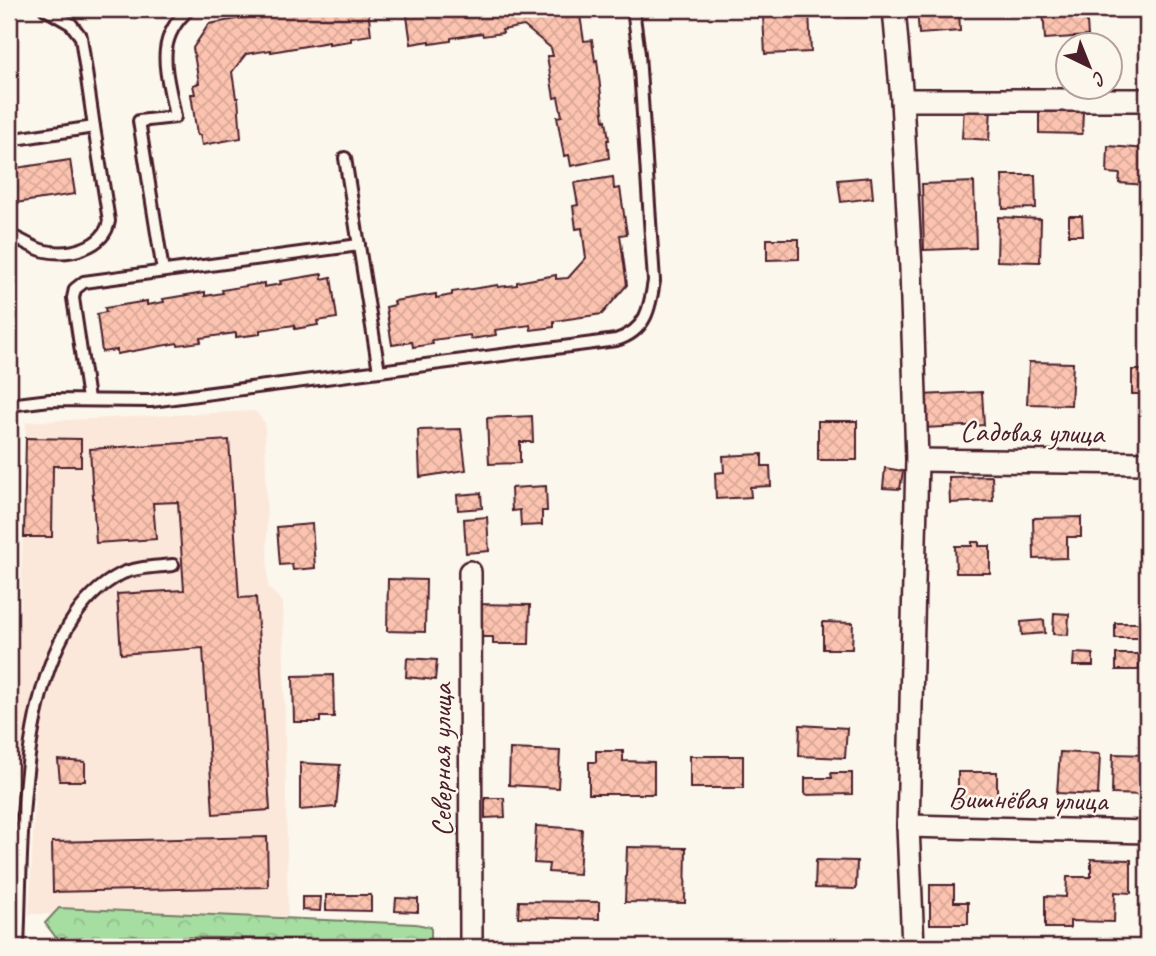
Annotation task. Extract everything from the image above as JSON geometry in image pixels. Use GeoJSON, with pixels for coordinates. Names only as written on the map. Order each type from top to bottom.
{"type":"FeatureCollection","features":[{"type":"Feature","properties":{"kind":"street"},"geometry":{"type":"LineString","coordinates":[[894,9],[911,269],[917,460],[908,826],[913,947]]}},
{"type":"Feature","properties":{"kind":"street"},"geometry":{"type":"LineString","coordinates":[[902,100],[1147,100]]}},
{"type":"Feature","properties":{"kind":"street","name":"Садовая улица"},"geometry":{"type":"LineString","coordinates":[[917,460],[1147,463]]}},
{"type":"Feature","properties":{"kind":"street","name":"Северная улица"},"geometry":{"type":"LineString","coordinates":[[470,572],[471,947]]}},
{"type":"Feature","properties":{"kind":"street","name":"Вишнёвая улица"},"geometry":{"type":"LineString","coordinates":[[908,826],[1147,832]]}},
{"type":"Feature","properties":{"kind":"lane"},"geometry":{"type":"LineString","coordinates":[[9,235],[41,250],[57,252],[88,247],[103,237],[109,221],[81,37],[64,18],[45,9]]}},
{"type":"Feature","properties":{"kind":"lane"},"geometry":{"type":"LineString","coordinates":[[163,271],[139,121],[175,117],[164,50],[168,36],[189,9]]}},
{"type":"Feature","properties":{"kind":"lane"},"geometry":{"type":"LineString","coordinates":[[9,405],[50,400],[151,401],[616,340],[627,336],[645,320],[650,308],[654,281],[639,54],[633,9]]}},
{"type":"Feature","properties":{"kind":"lane"},"geometry":{"type":"LineString","coordinates":[[9,140],[94,127]]}},
{"type":"Feature","properties":{"kind":"lane"},"geometry":{"type":"LineString","coordinates":[[345,158],[379,371]]}},
{"type":"Feature","properties":{"kind":"lane"},"geometry":{"type":"LineString","coordinates":[[88,399],[73,299],[75,289],[84,282],[359,245]]}},
{"type":"Feature","properties":{"kind":"lane"},"geometry":{"type":"LineString","coordinates":[[19,947],[26,775],[38,704],[52,662],[75,616],[105,584],[123,573],[173,565]]}},
{"type":"Feature","properties":{"kind":"path"},"geometry":{"type":"LineString","coordinates":[[9,738],[9,758]]}},
{"type":"Feature","properties":{"kind":"shaded area"},"geometry":{"type":"Polygon","coordinates":[[[255,411],[265,423],[268,587],[283,602],[288,919],[29,914],[36,777],[16,775],[26,422],[255,411]]]}},
{"type":"Feature","properties":{"kind":"green space"},"geometry":{"type":"Polygon","coordinates":[[[59,908],[416,924],[431,927],[431,942],[119,936],[58,940],[45,923],[59,908]]]}},
{"type":"Feature","properties":{"kind":"building"},"geometry":{"type":"Polygon","coordinates":[[[255,9],[368,9],[371,35],[351,38],[351,41],[246,54],[232,72],[238,98],[241,138],[202,145],[200,135],[197,135],[191,94],[195,94],[193,85],[199,83],[193,48],[209,24],[248,17],[248,13],[256,12],[255,9]]]}},
{"type":"Feature","properties":{"kind":"building"},"geometry":{"type":"Polygon","coordinates":[[[406,9],[579,9],[584,41],[592,40],[595,61],[597,60],[604,121],[606,120],[609,140],[609,158],[571,166],[569,155],[564,156],[557,117],[562,116],[558,97],[554,98],[547,56],[553,56],[551,48],[524,26],[502,30],[503,33],[483,36],[482,33],[451,38],[451,41],[411,44],[406,9]]]}},
{"type":"Feature","properties":{"kind":"building"},"geometry":{"type":"Polygon","coordinates":[[[847,9],[874,9],[876,16],[847,17],[847,9]]]}},
{"type":"Feature","properties":{"kind":"building"},"geometry":{"type":"Polygon","coordinates":[[[917,9],[959,9],[960,31],[919,34],[917,9]]]}},
{"type":"Feature","properties":{"kind":"building"},"geometry":{"type":"Polygon","coordinates":[[[1043,9],[1086,9],[1088,32],[1054,32],[1054,38],[1045,39],[1043,9]]]}},
{"type":"Feature","properties":{"kind":"building"},"geometry":{"type":"Polygon","coordinates":[[[809,12],[811,52],[765,54],[763,15],[809,12]]]}},
{"type":"Feature","properties":{"kind":"building"},"geometry":{"type":"Polygon","coordinates":[[[964,108],[991,109],[989,140],[962,138],[964,108]]]}},
{"type":"Feature","properties":{"kind":"building"},"geometry":{"type":"Polygon","coordinates":[[[1039,110],[1083,111],[1082,134],[1039,133],[1039,110]]]}},
{"type":"Feature","properties":{"kind":"building"},"geometry":{"type":"Polygon","coordinates":[[[1108,146],[1147,149],[1147,185],[1119,183],[1120,174],[1107,173],[1108,146]]]}},
{"type":"Feature","properties":{"kind":"building"},"geometry":{"type":"Polygon","coordinates":[[[70,160],[75,194],[9,204],[9,169],[70,160]]]}},
{"type":"Feature","properties":{"kind":"building"},"geometry":{"type":"Polygon","coordinates":[[[1002,175],[1035,175],[1036,208],[1003,209],[1002,175]]]}},
{"type":"Feature","properties":{"kind":"building"},"geometry":{"type":"Polygon","coordinates":[[[613,177],[614,189],[620,188],[627,234],[620,235],[627,285],[602,314],[554,321],[554,327],[531,330],[530,325],[495,330],[496,335],[471,339],[470,335],[432,340],[433,344],[413,347],[412,342],[392,345],[386,307],[395,305],[394,301],[436,294],[436,298],[452,295],[452,292],[498,285],[517,285],[517,282],[556,275],[556,279],[568,278],[586,258],[582,228],[576,229],[573,206],[578,205],[574,183],[613,177]]]}},
{"type":"Feature","properties":{"kind":"building"},"geometry":{"type":"Polygon","coordinates":[[[871,177],[873,198],[841,202],[838,180],[871,177]]]}},
{"type":"Feature","properties":{"kind":"building"},"geometry":{"type":"Polygon","coordinates":[[[974,182],[976,248],[924,250],[922,184],[974,182]]]}},
{"type":"Feature","properties":{"kind":"building"},"geometry":{"type":"Polygon","coordinates":[[[1069,216],[1082,216],[1083,235],[1069,235],[1069,216]]]}},
{"type":"Feature","properties":{"kind":"building"},"geometry":{"type":"Polygon","coordinates":[[[998,217],[1041,219],[1040,262],[997,261],[998,217]]]}},
{"type":"Feature","properties":{"kind":"building"},"geometry":{"type":"Polygon","coordinates":[[[767,239],[799,239],[799,259],[767,260],[767,239]]]}},
{"type":"Feature","properties":{"kind":"building"},"geometry":{"type":"Polygon","coordinates":[[[322,274],[322,279],[331,277],[337,318],[317,321],[318,325],[295,329],[294,325],[236,337],[236,333],[200,338],[201,342],[177,343],[117,354],[117,350],[102,352],[97,314],[106,312],[105,308],[147,301],[147,305],[164,302],[163,299],[205,292],[205,296],[223,293],[222,290],[264,283],[264,287],[281,284],[280,281],[322,274]]]}},
{"type":"Feature","properties":{"kind":"building"},"geometry":{"type":"Polygon","coordinates":[[[1029,362],[1073,363],[1071,405],[1027,404],[1029,362]]]}},
{"type":"Feature","properties":{"kind":"building"},"geometry":{"type":"Polygon","coordinates":[[[1132,370],[1147,370],[1147,394],[1132,394],[1132,370]]]}},
{"type":"Feature","properties":{"kind":"building"},"geometry":{"type":"Polygon","coordinates":[[[982,392],[984,425],[924,428],[922,395],[982,392]]]}},
{"type":"Feature","properties":{"kind":"building"},"geometry":{"type":"Polygon","coordinates":[[[532,416],[533,442],[520,442],[520,463],[489,464],[487,418],[532,416]]]}},
{"type":"Feature","properties":{"kind":"building"},"geometry":{"type":"Polygon","coordinates":[[[818,421],[857,421],[857,460],[818,460],[818,421]]]}},
{"type":"Feature","properties":{"kind":"building"},"geometry":{"type":"Polygon","coordinates":[[[461,429],[466,470],[420,477],[418,430],[461,429]]]}},
{"type":"Feature","properties":{"kind":"building"},"geometry":{"type":"Polygon","coordinates":[[[26,438],[81,439],[81,466],[53,466],[52,537],[24,537],[26,438]]]}},
{"type":"Feature","properties":{"kind":"building"},"geometry":{"type":"Polygon","coordinates":[[[229,440],[239,598],[256,597],[270,810],[213,814],[203,648],[121,654],[117,594],[184,590],[178,502],[153,503],[156,539],[96,543],[90,449],[229,440]]]}},
{"type":"Feature","properties":{"kind":"building"},"geometry":{"type":"Polygon","coordinates":[[[762,454],[762,466],[770,466],[771,486],[750,487],[751,497],[716,499],[715,473],[724,472],[723,456],[762,454]]]}},
{"type":"Feature","properties":{"kind":"building"},"geometry":{"type":"Polygon","coordinates":[[[885,468],[903,471],[900,489],[883,488],[885,468]]]}},
{"type":"Feature","properties":{"kind":"building"},"geometry":{"type":"Polygon","coordinates":[[[992,476],[993,501],[950,503],[949,477],[992,476]]]}},
{"type":"Feature","properties":{"kind":"building"},"geometry":{"type":"Polygon","coordinates":[[[546,486],[547,511],[542,511],[542,525],[521,526],[520,510],[512,511],[511,488],[546,486]]]}},
{"type":"Feature","properties":{"kind":"building"},"geometry":{"type":"Polygon","coordinates":[[[481,493],[482,508],[458,510],[457,495],[481,493]]]}},
{"type":"Feature","properties":{"kind":"building"},"geometry":{"type":"Polygon","coordinates":[[[487,517],[489,551],[466,553],[464,519],[487,517]]]}},
{"type":"Feature","properties":{"kind":"building"},"geometry":{"type":"Polygon","coordinates":[[[1081,517],[1081,537],[1067,537],[1067,558],[1034,559],[1033,518],[1081,517]]]}},
{"type":"Feature","properties":{"kind":"building"},"geometry":{"type":"Polygon","coordinates":[[[312,524],[315,568],[293,570],[292,564],[280,565],[277,527],[312,524]]]}},
{"type":"Feature","properties":{"kind":"building"},"geometry":{"type":"Polygon","coordinates":[[[972,542],[979,542],[979,546],[990,546],[990,573],[956,573],[955,546],[972,546],[972,542]]]}},
{"type":"Feature","properties":{"kind":"building"},"geometry":{"type":"Polygon","coordinates":[[[388,579],[426,580],[425,632],[387,631],[388,579]]]}},
{"type":"Feature","properties":{"kind":"building"},"geometry":{"type":"Polygon","coordinates":[[[472,604],[530,605],[529,644],[493,644],[493,637],[472,637],[472,604]]]}},
{"type":"Feature","properties":{"kind":"building"},"geometry":{"type":"Polygon","coordinates":[[[1054,613],[1069,614],[1068,635],[1053,634],[1054,613]]]}},
{"type":"Feature","properties":{"kind":"building"},"geometry":{"type":"Polygon","coordinates":[[[1140,613],[1147,613],[1147,638],[1115,638],[1115,623],[1141,623],[1140,613]]]}},
{"type":"Feature","properties":{"kind":"building"},"geometry":{"type":"Polygon","coordinates":[[[1044,620],[1045,633],[1022,635],[1021,622],[1044,620]]]}},
{"type":"Feature","properties":{"kind":"building"},"geometry":{"type":"Polygon","coordinates":[[[823,622],[853,623],[852,649],[823,649],[823,622]]]}},
{"type":"Feature","properties":{"kind":"building"},"geometry":{"type":"Polygon","coordinates":[[[1074,653],[1093,654],[1093,666],[1073,666],[1074,653]]]}},
{"type":"Feature","properties":{"kind":"building"},"geometry":{"type":"Polygon","coordinates":[[[1116,654],[1139,654],[1139,670],[1116,670],[1116,654]]]}},
{"type":"Feature","properties":{"kind":"building"},"geometry":{"type":"Polygon","coordinates":[[[407,658],[437,660],[435,680],[406,677],[407,658]]]}},
{"type":"Feature","properties":{"kind":"building"},"geometry":{"type":"Polygon","coordinates":[[[333,675],[334,717],[320,717],[320,722],[294,722],[293,676],[333,675]]]}},
{"type":"Feature","properties":{"kind":"building"},"geometry":{"type":"Polygon","coordinates":[[[800,725],[847,728],[845,758],[799,756],[800,725]]]}},
{"type":"Feature","properties":{"kind":"building"},"geometry":{"type":"Polygon","coordinates":[[[510,749],[560,751],[558,788],[509,785],[510,749]]]}},
{"type":"Feature","properties":{"kind":"building"},"geometry":{"type":"Polygon","coordinates":[[[596,751],[623,751],[623,761],[654,762],[654,794],[589,794],[589,762],[596,762],[596,751]]]}},
{"type":"Feature","properties":{"kind":"building"},"geometry":{"type":"Polygon","coordinates":[[[1060,752],[1100,754],[1098,795],[1057,793],[1060,752]]]}},
{"type":"Feature","properties":{"kind":"building"},"geometry":{"type":"Polygon","coordinates":[[[1113,754],[1147,755],[1147,795],[1112,794],[1113,754]]]}},
{"type":"Feature","properties":{"kind":"building"},"geometry":{"type":"Polygon","coordinates":[[[690,756],[743,756],[743,788],[690,788],[690,756]]]}},
{"type":"Feature","properties":{"kind":"building"},"geometry":{"type":"Polygon","coordinates":[[[58,760],[85,762],[85,781],[60,781],[58,760]]]}},
{"type":"Feature","properties":{"kind":"building"},"geometry":{"type":"Polygon","coordinates":[[[300,763],[340,765],[336,807],[300,810],[300,763]]]}},
{"type":"Feature","properties":{"kind":"building"},"geometry":{"type":"Polygon","coordinates":[[[958,772],[997,772],[997,801],[958,801],[958,772]]]}},
{"type":"Feature","properties":{"kind":"building"},"geometry":{"type":"Polygon","coordinates":[[[831,773],[852,773],[852,794],[805,795],[805,778],[832,778],[831,773]]]}},
{"type":"Feature","properties":{"kind":"building"},"geometry":{"type":"Polygon","coordinates":[[[485,798],[504,798],[505,817],[485,818],[485,798]]]}},
{"type":"Feature","properties":{"kind":"building"},"geometry":{"type":"Polygon","coordinates":[[[536,826],[582,829],[579,874],[548,872],[549,864],[534,863],[536,826]]]}},
{"type":"Feature","properties":{"kind":"building"},"geometry":{"type":"Polygon","coordinates":[[[267,837],[268,887],[53,892],[52,842],[267,837]]]}},
{"type":"Feature","properties":{"kind":"building"},"geometry":{"type":"Polygon","coordinates":[[[627,847],[686,848],[685,903],[625,902],[627,847]]]}},
{"type":"Feature","properties":{"kind":"building"},"geometry":{"type":"Polygon","coordinates":[[[1091,859],[1131,860],[1131,893],[1115,892],[1114,922],[1070,921],[1070,928],[1045,928],[1045,896],[1066,897],[1067,877],[1091,877],[1091,859]]]}},
{"type":"Feature","properties":{"kind":"building"},"geometry":{"type":"Polygon","coordinates":[[[816,860],[857,861],[856,889],[815,888],[816,860]]]}},
{"type":"Feature","properties":{"kind":"building"},"geometry":{"type":"Polygon","coordinates":[[[930,885],[954,885],[954,902],[968,902],[968,924],[930,924],[930,885]]]}},
{"type":"Feature","properties":{"kind":"building"},"geometry":{"type":"Polygon","coordinates":[[[326,895],[371,895],[371,911],[326,910],[326,895]]]}},
{"type":"Feature","properties":{"kind":"building"},"geometry":{"type":"Polygon","coordinates":[[[302,897],[321,897],[320,911],[302,910],[302,897]]]}},
{"type":"Feature","properties":{"kind":"building"},"geometry":{"type":"Polygon","coordinates":[[[396,898],[418,899],[418,912],[395,911],[396,898]]]}},
{"type":"Feature","properties":{"kind":"building"},"geometry":{"type":"Polygon","coordinates":[[[519,901],[599,902],[599,919],[518,917],[519,901]]]}}]}
